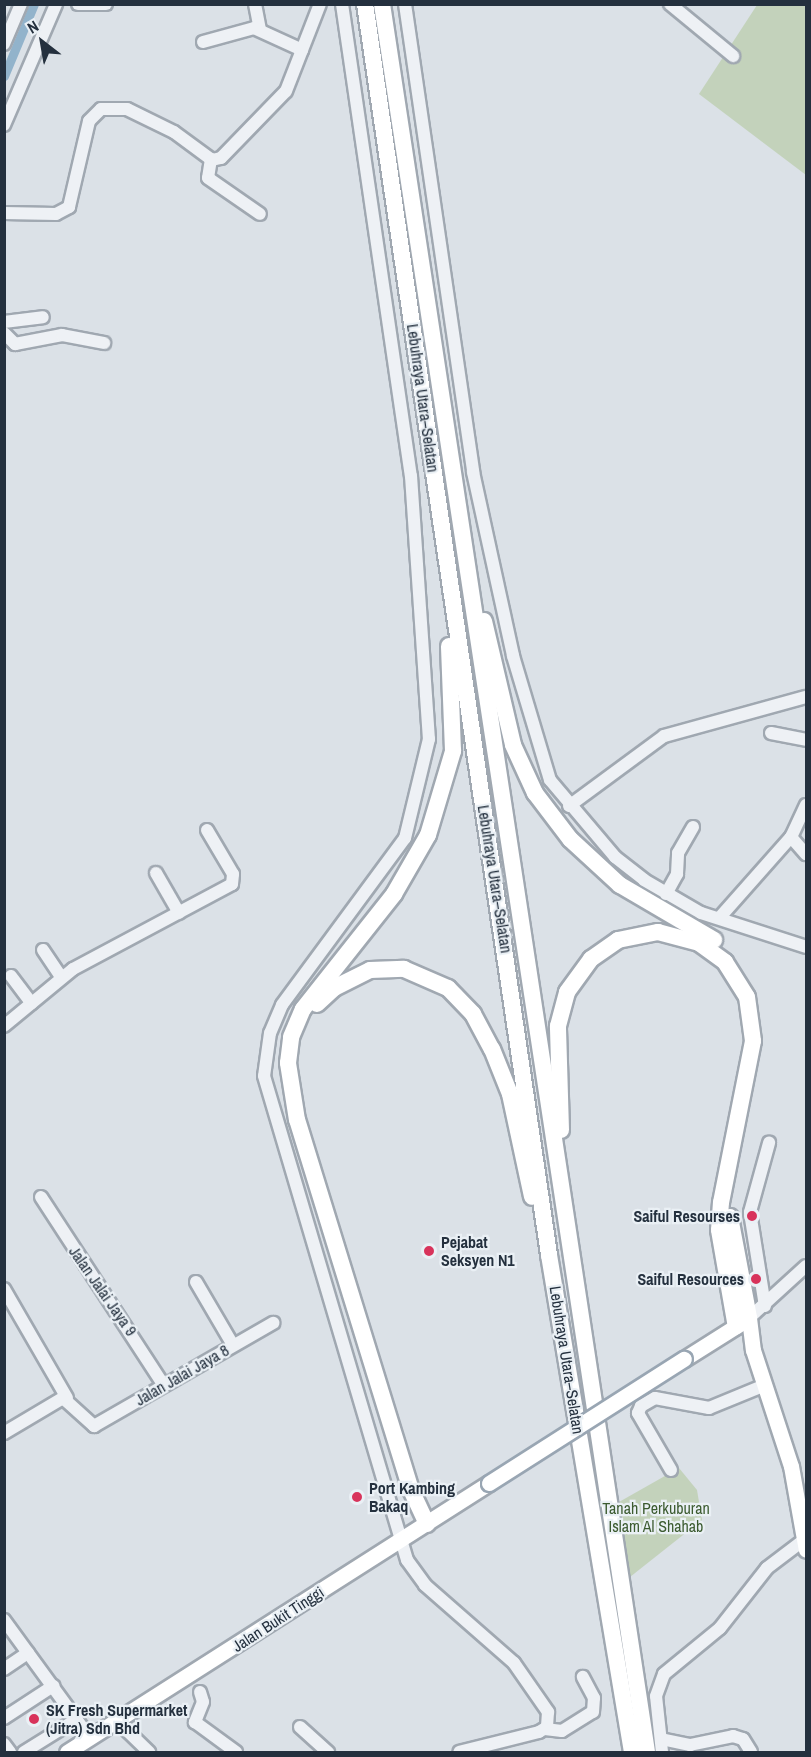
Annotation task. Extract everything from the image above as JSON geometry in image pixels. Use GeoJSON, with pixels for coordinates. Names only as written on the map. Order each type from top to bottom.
{"type":"FeatureCollection","features":[{"type":"Feature","properties":{"kind":"highway","name":"Lebuhraya Utara–Selatan"},"geometry":{"type":"LineString","coordinates":[[365,4],[549,1255],[646,1749]]}},
{"type":"Feature","properties":{"kind":"highway","name":"Lebuhraya Utara–Selatan"},"geometry":{"type":"LineString","coordinates":[[382,4],[646,1749]]}},
{"type":"Feature","properties":{"kind":"highway"},"geometry":{"type":"LineString","coordinates":[[432,1520],[411,1490],[288,1077],[291,1037],[303,1009],[413,865],[444,790],[456,720],[442,572],[446,560]]}},
{"type":"Feature","properties":{"kind":"highway"},"geometry":{"type":"LineString","coordinates":[[466,570],[477,588],[513,745],[535,793],[570,839],[620,885],[722,945],[757,996],[761,1037],[730,1202],[742,1322]]}},
{"type":"Feature","properties":{"kind":"highway"},"geometry":{"type":"LineString","coordinates":[[582,1332],[558,1101],[558,1026],[567,992],[591,959],[618,940],[658,932],[685,937],[725,962],[750,1010],[753,1041],[720,1202],[719,1230],[742,1322]]}},
{"type":"Feature","properties":{"kind":"highway"},"geometry":{"type":"LineString","coordinates":[[432,1520],[297,1086],[301,1035],[334,988],[370,970],[404,969],[448,988],[473,1014],[510,1094],[549,1255]]}},
{"type":"Feature","properties":{"kind":"main road","name":"Jalan Bukit Tinggi"},"geometry":{"type":"LineString","coordinates":[[67,1752],[742,1322]]}},
{"type":"Feature","properties":{"kind":"main road"},"geometry":{"type":"LineString","coordinates":[[742,1322],[765,1384],[791,1466],[805,1538]]}},
{"type":"Feature","properties":{"kind":"street"},"geometry":{"type":"LineString","coordinates":[[4,44],[21,4]]}},
{"type":"Feature","properties":{"kind":"street"},"geometry":{"type":"LineString","coordinates":[[4,125],[56,4]]}},
{"type":"Feature","properties":{"kind":"street"},"geometry":{"type":"LineString","coordinates":[[78,4],[106,4]]}},
{"type":"Feature","properties":{"kind":"street"},"geometry":{"type":"LineString","coordinates":[[255,4],[260,29]]}},
{"type":"Feature","properties":{"kind":"street"},"geometry":{"type":"LineString","coordinates":[[342,4],[411,476],[429,694],[428,754],[405,838],[282,1005],[270,1033],[264,1076],[399,1541],[422,1581],[524,1674],[549,1712],[545,1729]]}},
{"type":"Feature","properties":{"kind":"street"},"geometry":{"type":"LineString","coordinates":[[405,4],[473,472],[538,747],[553,785],[620,862],[666,894],[701,913],[721,916],[807,947]]}},
{"type":"Feature","properties":{"kind":"street"},"geometry":{"type":"LineString","coordinates":[[670,4],[733,56]]}},
{"type":"Feature","properties":{"kind":"street"},"geometry":{"type":"LineString","coordinates":[[211,159],[227,153],[278,100],[302,50],[318,6]]}},
{"type":"Feature","properties":{"kind":"street"},"geometry":{"type":"LineString","coordinates":[[203,42],[260,29],[302,50]]}},
{"type":"Feature","properties":{"kind":"street"},"geometry":{"type":"LineString","coordinates":[[4,213],[56,214],[69,207],[88,121],[101,109],[136,113],[211,159]]}},
{"type":"Feature","properties":{"kind":"street"},"geometry":{"type":"LineString","coordinates":[[211,159],[208,178],[260,214]]}},
{"type":"Feature","properties":{"kind":"street"},"geometry":{"type":"LineString","coordinates":[[4,322],[43,317]]}},
{"type":"Feature","properties":{"kind":"street"},"geometry":{"type":"LineString","coordinates":[[4,333],[15,344],[62,335],[104,343]]}},
{"type":"Feature","properties":{"kind":"street"},"geometry":{"type":"LineString","coordinates":[[569,806],[663,736],[807,697]]}},
{"type":"Feature","properties":{"kind":"street"},"geometry":{"type":"LineString","coordinates":[[771,733],[807,740]]}},
{"type":"Feature","properties":{"kind":"street"},"geometry":{"type":"LineString","coordinates":[[721,916],[791,837],[807,806]]}},
{"type":"Feature","properties":{"kind":"street"},"geometry":{"type":"LineString","coordinates":[[666,894],[677,874],[678,853],[693,827]]}},
{"type":"Feature","properties":{"kind":"street"},"geometry":{"type":"LineString","coordinates":[[4,1026],[61,977],[234,881],[207,830]]}},
{"type":"Feature","properties":{"kind":"street"},"geometry":{"type":"LineString","coordinates":[[791,837],[807,854]]}},
{"type":"Feature","properties":{"kind":"street"},"geometry":{"type":"LineString","coordinates":[[156,873],[179,913]]}},
{"type":"Feature","properties":{"kind":"street"},"geometry":{"type":"LineString","coordinates":[[43,950],[61,977]]}},
{"type":"Feature","properties":{"kind":"street"},"geometry":{"type":"LineString","coordinates":[[11,976],[31,1003]]}},
{"type":"Feature","properties":{"kind":"street"},"geometry":{"type":"LineString","coordinates":[[765,1306],[750,1212],[769,1143]]}},
{"type":"Feature","properties":{"kind":"street","name":"Jalan Jalai Jaya 9"},"geometry":{"type":"LineString","coordinates":[[41,1197],[164,1386]]}},
{"type":"Feature","properties":{"kind":"street"},"geometry":{"type":"LineString","coordinates":[[742,1322],[765,1306],[807,1266]]}},
{"type":"Feature","properties":{"kind":"street"},"geometry":{"type":"LineString","coordinates":[[196,1282],[233,1345]]}},
{"type":"Feature","properties":{"kind":"street"},"geometry":{"type":"LineString","coordinates":[[4,1289],[67,1398],[4,1433]]}},
{"type":"Feature","properties":{"kind":"street","name":"Jalan Jalai Jaya 8"},"geometry":{"type":"LineString","coordinates":[[67,1398],[90,1427],[273,1323]]}},
{"type":"Feature","properties":{"kind":"street"},"geometry":{"type":"LineString","coordinates":[[671,1470],[638,1413],[641,1406],[655,1398],[709,1408],[765,1384]]}},
{"type":"Feature","properties":{"kind":"street"},"geometry":{"type":"LineString","coordinates":[[751,1752],[743,1739],[733,1737],[690,1745],[646,1749],[656,1696],[664,1674],[720,1628],[767,1568],[805,1538]]}},
{"type":"Feature","properties":{"kind":"street"},"geometry":{"type":"LineString","coordinates":[[4,1620],[90,1738]]}},
{"type":"Feature","properties":{"kind":"street"},"geometry":{"type":"LineString","coordinates":[[4,1669],[28,1653]]}},
{"type":"Feature","properties":{"kind":"street"},"geometry":{"type":"LineString","coordinates":[[459,1752],[545,1729],[562,1731],[593,1712],[594,1698],[583,1677]]}},
{"type":"Feature","properties":{"kind":"street"},"geometry":{"type":"LineString","coordinates":[[4,1718],[53,1686]]}},
{"type":"Feature","properties":{"kind":"street"},"geometry":{"type":"LineString","coordinates":[[200,1692],[203,1702],[195,1722],[236,1752]]}},
{"type":"Feature","properties":{"kind":"street"},"geometry":{"type":"LineString","coordinates":[[24,1752],[77,1719]]}},
{"type":"Feature","properties":{"kind":"street"},"geometry":{"type":"LineString","coordinates":[[117,1721],[148,1752]]}},
{"type":"Feature","properties":{"kind":"street"},"geometry":{"type":"LineString","coordinates":[[300,1727],[328,1752]]}},
{"type":"Feature","properties":{"kind":"street"},"geometry":{"type":"LineString","coordinates":[[4,1744],[10,1752]]}},
{"type":"Feature","properties":{"kind":"green space"},"geometry":{"type":"Polygon","coordinates":[[[757,5],[806,5],[806,175],[699,94],[757,5]]]}},
{"type":"Feature","properties":{"kind":"green space","name":"Tanah Perkuburan Islam Al Shahab"},"geometry":{"type":"Polygon","coordinates":[[[679,1468],[697,1490],[702,1520],[630,1577],[619,1502],[679,1468]]]}},
{"type":"Feature","properties":{"kind":"waterway"},"geometry":{"type":"LineString","coordinates":[[4,76],[34,4]]}},
{"type":"Feature","properties":{"kind":"place","name":"Saiful Resourses"},"geometry":{"type":"Point","coordinates":[752,1216]}},
{"type":"Feature","properties":{"kind":"place","name":"Pejabat Seksyen N1"},"geometry":{"type":"Point","coordinates":[429,1251]}},
{"type":"Feature","properties":{"kind":"place","name":"Saiful Resources"},"geometry":{"type":"Point","coordinates":[756,1279]}},
{"type":"Feature","properties":{"kind":"place","name":"Port Kambing Bakaq"},"geometry":{"type":"Point","coordinates":[357,1497]}},
{"type":"Feature","properties":{"kind":"place","name":"SK Fresh Supermarket (Jitra) Sdn Bhd"},"geometry":{"type":"Point","coordinates":[34,1719]}}]}
